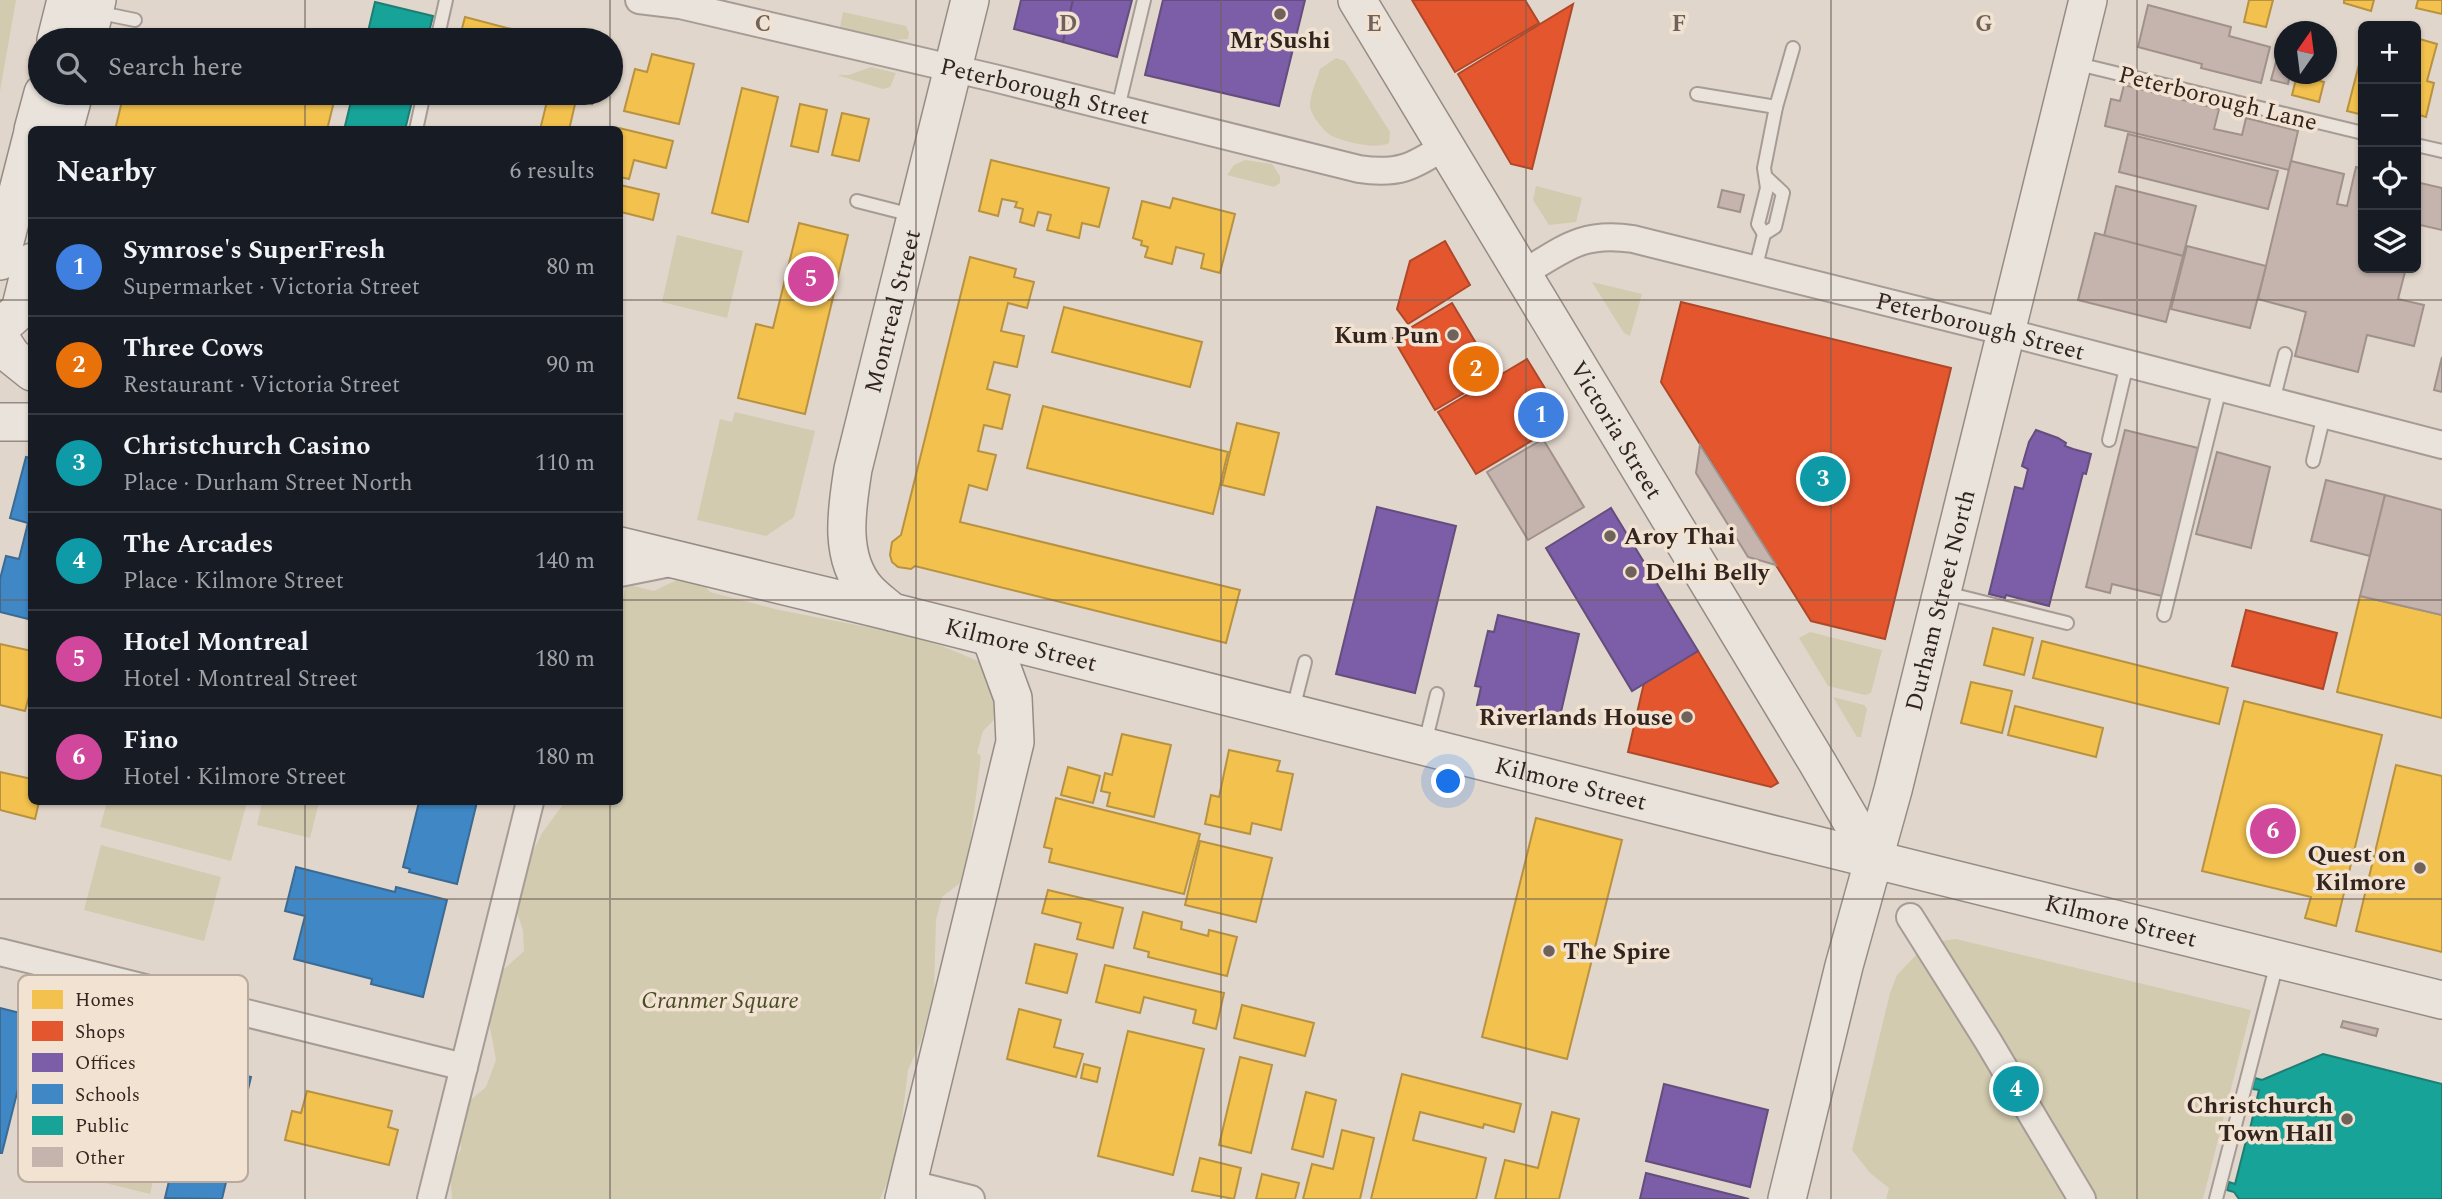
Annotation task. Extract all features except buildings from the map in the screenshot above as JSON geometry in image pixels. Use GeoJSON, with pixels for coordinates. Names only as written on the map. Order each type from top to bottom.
{"type":"FeatureCollection","features":[{"type":"Feature","properties":{"kind":"main road","name":"Montreal Street"},"geometry":{"type":"LineString","coordinates":[[892,612],[867,591],[851,558],[846,533],[848,502],[853,468],[970,0]]}},
{"type":"Feature","properties":{"kind":"main road","name":"Victoria Street"},"geometry":{"type":"LineString","coordinates":[[1357,0],[1874,860]]}},
{"type":"Feature","properties":{"kind":"main road","name":"Durham Street North"},"geometry":{"type":"LineString","coordinates":[[1787,1199],[1844,966],[1893,790],[2088,0]]}},
{"type":"Feature","properties":{"kind":"main road"},"geometry":{"type":"LineString","coordinates":[[66,28],[81,10]]}},
{"type":"Feature","properties":{"kind":"main road"},"geometry":{"type":"LineString","coordinates":[[34,126],[40,105]]}},
{"type":"Feature","properties":{"kind":"main road"},"geometry":{"type":"LineString","coordinates":[[65,126],[71,105]]}},
{"type":"Feature","properties":{"kind":"main road"},"geometry":{"type":"LineString","coordinates":[[0,261],[28,152]]}},
{"type":"Feature","properties":{"kind":"main road"},"geometry":{"type":"LineString","coordinates":[[0,328],[20,310],[28,278]]}},
{"type":"Feature","properties":{"kind":"main road"},"geometry":{"type":"LineString","coordinates":[[0,338],[12,356],[28,369]]}},
{"type":"Feature","properties":{"kind":"main road"},"geometry":{"type":"LineString","coordinates":[[0,422],[28,422]]}},
{"type":"Feature","properties":{"kind":"main road","name":"Kilmore Street"},"geometry":{"type":"LineString","coordinates":[[623,547],[2442,1000]]}},
{"type":"Feature","properties":{"kind":"main road"},"geometry":{"type":"LineString","coordinates":[[906,1191],[1015,742],[1013,698],[991,638]]}},
{"type":"Feature","properties":{"kind":"street","name":"Peterborough Street"},"geometry":{"type":"LineString","coordinates":[[639,0],[680,5],[1118,108],[1371,171],[1402,171],[1445,146]]}},
{"type":"Feature","properties":{"kind":"street","name":"Peterborough Street"},"geometry":{"type":"LineString","coordinates":[[1522,274],[1579,240],[1603,236],[1633,239],[2442,445]]}},
{"type":"Feature","properties":{"kind":"street"},"geometry":{"type":"LineString","coordinates":[[623,572],[651,565],[682,562]]}},
{"type":"Feature","properties":{"kind":"street"},"geometry":{"type":"LineString","coordinates":[[432,1199],[529,805]]}},
{"type":"Feature","properties":{"kind":"street"},"geometry":{"type":"LineString","coordinates":[[1910,917],[2082,1199]]}},
{"type":"Feature","properties":{"kind":"street"},"geometry":{"type":"LineString","coordinates":[[0,952],[93,975]]}},
{"type":"Feature","properties":{"kind":"street"},"geometry":{"type":"LineString","coordinates":[[248,1013],[464,1067]]}},
{"type":"Feature","properties":{"kind":"street"},"geometry":{"type":"LineString","coordinates":[[906,1191],[971,1199]]}},
{"type":"Feature","properties":{"kind":"lane"},"geometry":{"type":"LineString","coordinates":[[440,28],[446,0]]}},
{"type":"Feature","properties":{"kind":"lane"},"geometry":{"type":"LineString","coordinates":[[1118,108],[1144,0]]}},
{"type":"Feature","properties":{"kind":"lane"},"geometry":{"type":"LineString","coordinates":[[81,10],[135,20]]}},
{"type":"Feature","properties":{"kind":"lane"},"geometry":{"type":"LineString","coordinates":[[1755,270],[1764,234],[1758,224],[1767,188],[1764,168],[1776,107],[1793,48]]}},
{"type":"Feature","properties":{"kind":"lane","name":"Peterborough Lane"},"geometry":{"type":"LineString","coordinates":[[2073,63],[2358,132]]}},
{"type":"Feature","properties":{"kind":"lane"},"geometry":{"type":"LineString","coordinates":[[1697,94],[1776,107]]}},
{"type":"Feature","properties":{"kind":"lane"},"geometry":{"type":"LineString","coordinates":[[417,126],[421,105]]}},
{"type":"Feature","properties":{"kind":"lane"},"geometry":{"type":"LineString","coordinates":[[2421,146],[2442,151]]}},
{"type":"Feature","properties":{"kind":"lane"},"geometry":{"type":"LineString","coordinates":[[857,201],[916,216]]}},
{"type":"Feature","properties":{"kind":"lane"},"geometry":{"type":"LineString","coordinates":[[2273,401],[2285,354]]}},
{"type":"Feature","properties":{"kind":"lane"},"geometry":{"type":"LineString","coordinates":[[2109,440],[2127,364]]}},
{"type":"Feature","properties":{"kind":"lane"},"geometry":{"type":"LineString","coordinates":[[2164,615],[2220,388]]}},
{"type":"Feature","properties":{"kind":"lane"},"geometry":{"type":"LineString","coordinates":[[2313,461],[2324,415]]}},
{"type":"Feature","properties":{"kind":"lane"},"geometry":{"type":"LineString","coordinates":[[1942,592],[2067,623]]}},
{"type":"Feature","properties":{"kind":"lane"},"geometry":{"type":"LineString","coordinates":[[1292,713],[1305,662]]}},
{"type":"Feature","properties":{"kind":"lane"},"geometry":{"type":"LineString","coordinates":[[1424,747],[1437,694]]}},
{"type":"Feature","properties":{"kind":"lane"},"geometry":{"type":"LineString","coordinates":[[2217,1199],[2278,960]]}},
{"type":"Feature","properties":{"kind":"green space"},"geometry":{"type":"Polygon","coordinates":[[[0,0],[16,0],[0,91],[0,0]]]}},
{"type":"Feature","properties":{"kind":"green space"},"geometry":{"type":"Polygon","coordinates":[[[843,12],[906,26],[908,39],[892,40],[840,27],[843,12]]]}},
{"type":"Feature","properties":{"kind":"green space"},"geometry":{"type":"Polygon","coordinates":[[[1336,58],[1345,61],[1390,132],[1389,143],[1369,145],[1337,138],[1325,131],[1315,118],[1310,101],[1320,69],[1336,58]]]}},
{"type":"Feature","properties":{"kind":"green space"},"geometry":{"type":"Polygon","coordinates":[[[871,67],[896,73],[890,87],[883,89],[837,75],[849,75],[871,67]]]}},
{"type":"Feature","properties":{"kind":"green space"},"geometry":{"type":"Polygon","coordinates":[[[1245,160],[1272,164],[1280,176],[1280,183],[1274,187],[1227,175],[1234,165],[1245,160]]]}},
{"type":"Feature","properties":{"kind":"green space"},"geometry":{"type":"Polygon","coordinates":[[[1536,186],[1582,198],[1576,222],[1549,225],[1533,200],[1536,186]]]}},
{"type":"Feature","properties":{"kind":"green space"},"geometry":{"type":"Polygon","coordinates":[[[677,235],[743,251],[727,318],[662,302],[677,235]]]}},
{"type":"Feature","properties":{"kind":"green space"},"geometry":{"type":"Polygon","coordinates":[[[1592,282],[1642,294],[1630,336],[1624,333],[1592,282]]]}},
{"type":"Feature","properties":{"kind":"green space"},"geometry":{"type":"Polygon","coordinates":[[[735,412],[815,431],[794,517],[766,536],[697,520],[720,419],[732,422],[735,412]]]}},
{"type":"Feature","properties":{"kind":"green space","name":"Cranmer Square"},"geometry":{"type":"Polygon","coordinates":[[[696,577],[710,592],[779,610],[898,633],[942,646],[990,666],[1005,690],[993,721],[983,731],[977,753],[981,756],[969,852],[960,883],[942,897],[936,920],[934,993],[921,1041],[908,1070],[897,1160],[880,1199],[452,1199],[450,1171],[461,1149],[459,1125],[463,1106],[486,1087],[496,1060],[487,1011],[503,970],[524,951],[523,930],[516,910],[516,886],[542,833],[563,805],[623,805],[623,598],[626,584],[654,591],[679,579],[696,577]]]}},
{"type":"Feature","properties":{"kind":"green space"},"geometry":{"type":"Polygon","coordinates":[[[1810,632],[1882,650],[1871,693],[1865,695],[1828,686],[1799,638],[1810,632]]]}},
{"type":"Feature","properties":{"kind":"green space"},"geometry":{"type":"Polygon","coordinates":[[[1833,697],[1864,705],[1867,709],[1861,737],[1857,737],[1833,697]]]}},
{"type":"Feature","properties":{"kind":"green space"},"geometry":{"type":"Polygon","coordinates":[[[106,805],[246,805],[231,861],[100,827],[106,805]]]}},
{"type":"Feature","properties":{"kind":"green space"},"geometry":{"type":"Polygon","coordinates":[[[261,805],[318,805],[310,838],[257,825],[261,805]]]}},
{"type":"Feature","properties":{"kind":"green space"},"geometry":{"type":"Polygon","coordinates":[[[101,845],[221,877],[204,941],[84,910],[101,845]]]}},
{"type":"Feature","properties":{"kind":"green space"},"geometry":{"type":"Polygon","coordinates":[[[1956,939],[2251,1010],[2203,1199],[1886,1199],[1889,1188],[1870,1173],[1852,1150],[1890,993],[1897,975],[1919,952],[1941,941],[1956,939]]]}},
{"type":"Feature","properties":{"kind":"green space"},"geometry":{"type":"Polygon","coordinates":[[[101,1182],[153,1182],[150,1194],[101,1182]]]}},
{"type":"Feature","properties":{"kind":"place","name":"Mr Sushi"},"geometry":{"type":"Point","coordinates":[1280,14]}},
{"type":"Feature","properties":{"kind":"place","name":"Hotel Montreal"},"geometry":{"type":"Point","coordinates":[811,279]}},
{"type":"Feature","properties":{"kind":"place","name":"Kum Pun"},"geometry":{"type":"Point","coordinates":[1453,335]}},
{"type":"Feature","properties":{"kind":"place","name":"Three Cows"},"geometry":{"type":"Point","coordinates":[1476,369]}},
{"type":"Feature","properties":{"kind":"place","name":"Symrose's SuperFresh"},"geometry":{"type":"Point","coordinates":[1541,415]}},
{"type":"Feature","properties":{"kind":"place","name":"Christchurch Casino"},"geometry":{"type":"Point","coordinates":[1823,479]}},
{"type":"Feature","properties":{"kind":"place","name":"Aroy Thai"},"geometry":{"type":"Point","coordinates":[1610,536]}},
{"type":"Feature","properties":{"kind":"place","name":"Delhi Belly"},"geometry":{"type":"Point","coordinates":[1631,572]}},
{"type":"Feature","properties":{"kind":"place","name":"Riverlands House"},"geometry":{"type":"Point","coordinates":[1687,717]}},
{"type":"Feature","properties":{"kind":"place","name":"Fino"},"geometry":{"type":"Point","coordinates":[2273,831]}},
{"type":"Feature","properties":{"kind":"place","name":"Quest on Kilmore"},"geometry":{"type":"Point","coordinates":[2420,868]}},
{"type":"Feature","properties":{"kind":"place","name":"The Spire"},"geometry":{"type":"Point","coordinates":[1549,951]}},
{"type":"Feature","properties":{"kind":"place","name":"The Arcades"},"geometry":{"type":"Point","coordinates":[2016,1089]}},
{"type":"Feature","properties":{"kind":"place","name":"Christchurch Town Hall"},"geometry":{"type":"Point","coordinates":[2347,1119]}}]}
